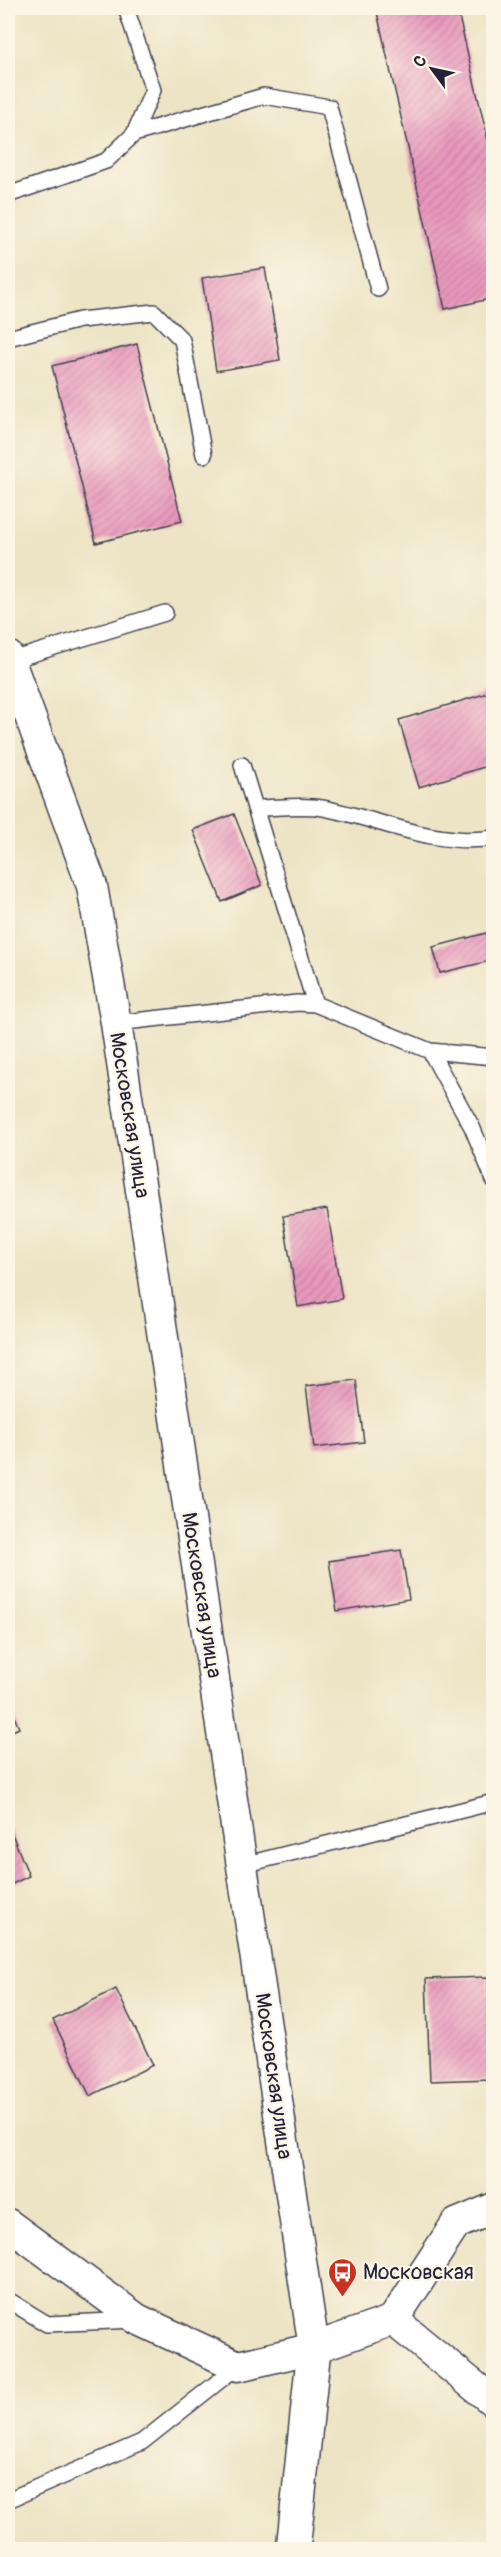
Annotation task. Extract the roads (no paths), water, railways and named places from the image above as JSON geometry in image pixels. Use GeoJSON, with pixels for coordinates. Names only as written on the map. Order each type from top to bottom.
{"type":"FeatureCollection","features":[{"type":"Feature","properties":{"kind":"street","name":"Московская улица"},"geometry":{"type":"LineString","coordinates":[[8,658],[92,886],[116,1023],[243,1865],[315,2348],[293,2550]]}},
{"type":"Feature","properties":{"kind":"street"},"geometry":{"type":"LineString","coordinates":[[8,2224],[137,2319],[238,2366],[315,2348],[393,2320],[456,2224],[494,2208]]}},
{"type":"Feature","properties":{"kind":"street"},"geometry":{"type":"LineString","coordinates":[[393,2320],[494,2402]]}},
{"type":"Feature","properties":{"kind":"lane"},"geometry":{"type":"LineString","coordinates":[[8,195],[106,161],[134,134],[153,90],[126,8]]}},
{"type":"Feature","properties":{"kind":"lane"},"geometry":{"type":"LineString","coordinates":[[134,134],[264,96],[329,107],[378,289]]}},
{"type":"Feature","properties":{"kind":"lane"},"geometry":{"type":"LineString","coordinates":[[8,338],[80,320],[154,312],[182,340],[204,455]]}},
{"type":"Feature","properties":{"kind":"lane"},"geometry":{"type":"LineString","coordinates":[[8,658],[165,613]]}},
{"type":"Feature","properties":{"kind":"lane"},"geometry":{"type":"LineString","coordinates":[[242,765],[315,1004]]}},
{"type":"Feature","properties":{"kind":"lane"},"geometry":{"type":"LineString","coordinates":[[255,808],[322,807],[405,832],[469,842],[494,838]]}},
{"type":"Feature","properties":{"kind":"lane"},"geometry":{"type":"LineString","coordinates":[[116,1023],[297,1003],[315,1004],[430,1051],[494,1057]]}},
{"type":"Feature","properties":{"kind":"lane"},"geometry":{"type":"LineString","coordinates":[[430,1051],[472,1126],[493,1180]]}},
{"type":"Feature","properties":{"kind":"lane"},"geometry":{"type":"LineString","coordinates":[[243,1865],[494,1802]]}},
{"type":"Feature","properties":{"kind":"lane"},"geometry":{"type":"LineString","coordinates":[[8,2300],[47,2324],[137,2319]]}},
{"type":"Feature","properties":{"kind":"lane"},"geometry":{"type":"LineString","coordinates":[[8,2500],[142,2442],[238,2366]]}},
{"type":"Feature","properties":{"kind":"place","name":"Московская"},"geometry":{"type":"Point","coordinates":[342,2298]}}]}
